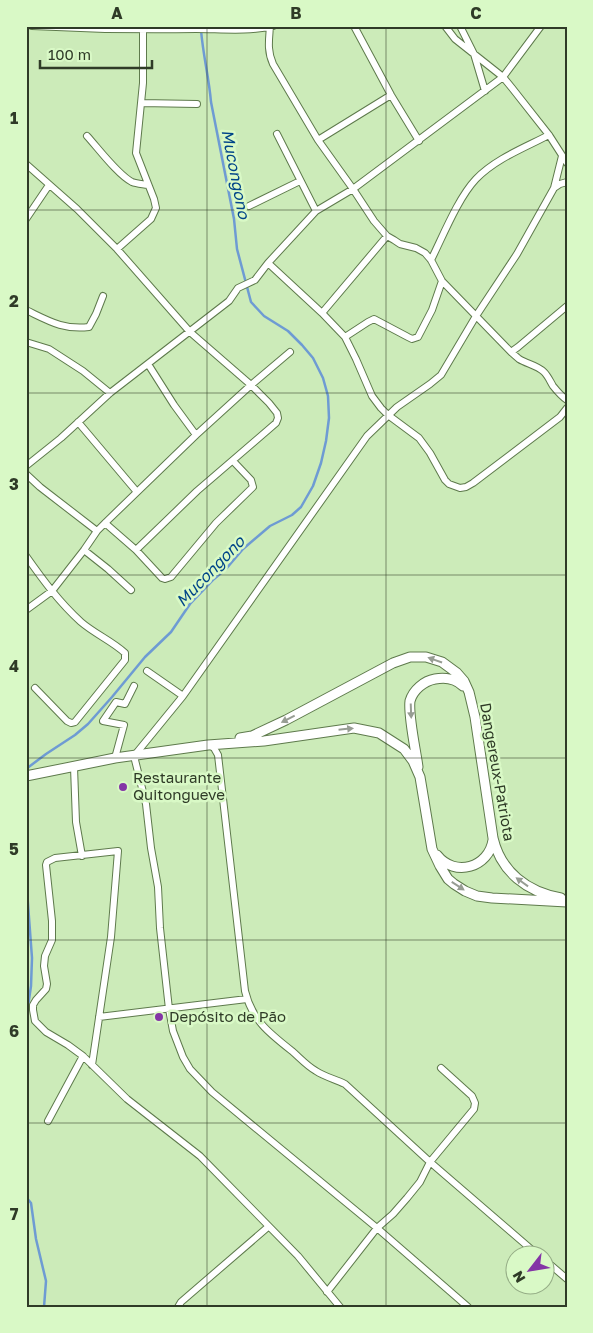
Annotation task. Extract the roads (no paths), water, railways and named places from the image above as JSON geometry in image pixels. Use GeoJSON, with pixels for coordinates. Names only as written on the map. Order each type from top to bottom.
{"type":"FeatureCollection","features":[{"type":"Feature","properties":{"kind":"street"},"geometry":{"type":"LineString","coordinates":[[32,26],[243,29],[271,26],[268,45],[269,55],[273,64],[318,140],[374,221],[387,236],[400,244],[416,248],[425,254],[431,260],[442,281],[511,352],[525,363],[534,365],[542,370],[559,394],[567,400]]}},
{"type":"Feature","properties":{"kind":"street"},"geometry":{"type":"LineString","coordinates":[[354,26],[391,95],[419,141]]}},
{"type":"Feature","properties":{"kind":"street"},"geometry":{"type":"LineString","coordinates":[[445,26],[455,39],[503,77],[518,94],[567,163]]}},
{"type":"Feature","properties":{"kind":"street"},"geometry":{"type":"LineString","coordinates":[[460,26],[474,54],[485,91]]}},
{"type":"Feature","properties":{"kind":"street"},"geometry":{"type":"LineString","coordinates":[[26,466],[61,438],[110,393],[229,300],[238,288],[255,280],[268,263],[316,211],[353,190],[503,77],[541,26]]}},
{"type":"Feature","properties":{"kind":"street"},"geometry":{"type":"LineString","coordinates":[[118,249],[151,219],[156,208],[136,153],[143,83],[143,28]]}},
{"type":"Feature","properties":{"kind":"street"},"geometry":{"type":"LineString","coordinates":[[318,140],[391,95]]}},
{"type":"Feature","properties":{"kind":"street"},"geometry":{"type":"LineString","coordinates":[[141,103],[197,104]]}},
{"type":"Feature","properties":{"kind":"street"},"geometry":{"type":"LineString","coordinates":[[277,134],[316,211]]}},
{"type":"Feature","properties":{"kind":"street"},"geometry":{"type":"LineString","coordinates":[[431,260],[459,204],[475,180],[502,160],[548,135]]}},
{"type":"Feature","properties":{"kind":"street"},"geometry":{"type":"LineString","coordinates":[[87,136],[126,177],[132,181],[148,185]]}},
{"type":"Feature","properties":{"kind":"street"},"geometry":{"type":"LineString","coordinates":[[134,756],[183,696],[368,436],[397,407],[441,375],[476,316],[517,254],[554,188],[562,156]]}},
{"type":"Feature","properties":{"kind":"street"},"geometry":{"type":"LineString","coordinates":[[26,164],[77,209],[118,249],[190,332],[251,385],[278,414],[276,423],[198,491],[136,550]]}},
{"type":"Feature","properties":{"kind":"street"},"geometry":{"type":"LineString","coordinates":[[249,206],[300,181]]}},
{"type":"Feature","properties":{"kind":"street"},"geometry":{"type":"LineString","coordinates":[[554,188],[567,182]]}},
{"type":"Feature","properties":{"kind":"street"},"geometry":{"type":"LineString","coordinates":[[26,219],[49,185]]}},
{"type":"Feature","properties":{"kind":"street"},"geometry":{"type":"LineString","coordinates":[[322,313],[387,236]]}},
{"type":"Feature","properties":{"kind":"street"},"geometry":{"type":"LineString","coordinates":[[268,263],[345,337],[372,396],[388,415],[419,438],[449,484],[460,488],[473,483],[560,417],[567,408]]}},
{"type":"Feature","properties":{"kind":"street"},"geometry":{"type":"LineString","coordinates":[[345,337],[374,319],[408,337],[418,337],[432,310],[442,281]]}},
{"type":"Feature","properties":{"kind":"street"},"geometry":{"type":"LineString","coordinates":[[26,310],[56,325],[77,328],[89,327],[103,296]]}},
{"type":"Feature","properties":{"kind":"street"},"geometry":{"type":"LineString","coordinates":[[511,352],[567,306]]}},
{"type":"Feature","properties":{"kind":"street"},"geometry":{"type":"LineString","coordinates":[[26,342],[49,349],[83,371],[110,393]]}},
{"type":"Feature","properties":{"kind":"street"},"geometry":{"type":"LineString","coordinates":[[26,610],[52,591],[97,530],[196,435],[290,352]]}},
{"type":"Feature","properties":{"kind":"street"},"geometry":{"type":"LineString","coordinates":[[148,364],[196,435]]}},
{"type":"Feature","properties":{"kind":"street"},"geometry":{"type":"LineString","coordinates":[[78,422],[137,492]]}},
{"type":"Feature","properties":{"kind":"street"},"geometry":{"type":"LineString","coordinates":[[105,523],[136,550],[162,578],[170,577],[216,523],[253,487],[251,480],[232,461]]}},
{"type":"Feature","properties":{"kind":"street"},"geometry":{"type":"LineString","coordinates":[[26,474],[40,487],[97,530]]}},
{"type":"Feature","properties":{"kind":"street"},"geometry":{"type":"LineString","coordinates":[[84,550],[131,590]]}},
{"type":"Feature","properties":{"kind":"street"},"geometry":{"type":"LineString","coordinates":[[26,556],[52,591],[82,623],[126,653],[125,660],[75,722],[67,721],[36,688]]}},
{"type":"Feature","properties":{"kind":"street","name":"Dangereux-Patriota"},"geometry":{"type":"LineString","coordinates":[[211,746],[252,736],[286,720],[393,662],[426,657],[442,662],[456,673],[464,682],[469,692],[475,717],[493,838],[500,857],[512,874],[527,886],[567,900]]}},
{"type":"Feature","properties":{"kind":"street"},"geometry":{"type":"LineString","coordinates":[[147,671],[183,696]]}},
{"type":"Feature","properties":{"kind":"street"},"geometry":{"type":"LineString","coordinates":[[469,692],[452,679],[432,679],[415,691],[410,701],[432,849],[440,866],[448,879],[477,896],[506,900],[567,900]]}},
{"type":"Feature","properties":{"kind":"street"},"geometry":{"type":"LineString","coordinates":[[116,758],[124,725],[103,721],[116,702],[124,704],[134,686]]}},
{"type":"Feature","properties":{"kind":"street"},"geometry":{"type":"LineString","coordinates":[[26,776],[116,758],[354,728],[379,733],[404,749],[413,761],[420,777]]}},
{"type":"Feature","properties":{"kind":"street"},"geometry":{"type":"LineString","coordinates":[[211,746],[218,755],[245,990],[250,1008],[272,1035],[316,1071],[325,1077],[345,1084],[430,1162],[527,1246]]}},
{"type":"Feature","properties":{"kind":"street"},"geometry":{"type":"LineString","coordinates":[[134,756],[146,804],[158,887],[160,928],[169,1009],[173,1030],[182,1057],[197,1078],[212,1092],[377,1228],[468,1307]]}},
{"type":"Feature","properties":{"kind":"street"},"geometry":{"type":"LineString","coordinates":[[74,767],[76,822],[82,856]]}},
{"type":"Feature","properties":{"kind":"street"},"geometry":{"type":"LineString","coordinates":[[432,849],[442,862],[462,868],[480,861],[488,854],[493,838]]}},
{"type":"Feature","properties":{"kind":"street"},"geometry":{"type":"LineString","coordinates":[[92,1065],[111,937],[118,851],[55,858],[46,865],[52,921],[52,940],[45,956],[46,989],[33,1005],[35,1021],[46,1032],[83,1056],[92,1065],[127,1099],[200,1156],[298,1256],[340,1307]]}},
{"type":"Feature","properties":{"kind":"street"},"geometry":{"type":"LineString","coordinates":[[99,1017],[247,1000]]}},
{"type":"Feature","properties":{"kind":"street"},"geometry":{"type":"LineString","coordinates":[[48,1121],[83,1056]]}},
{"type":"Feature","properties":{"kind":"street"},"geometry":{"type":"LineString","coordinates":[[327,1292],[377,1228],[408,1198],[420,1182],[430,1162],[474,1109],[475,1103],[472,1096],[441,1068]]}},
{"type":"Feature","properties":{"kind":"street"},"geometry":{"type":"LineString","coordinates":[[178,1307],[181,1302],[268,1227]]}},
{"type":"Feature","properties":{"kind":"street"},"geometry":{"type":"LineString","coordinates":[[556,1270],[567,1279]]}},
{"type":"Feature","properties":{"kind":"waterway","name":"Mucongono"},"geometry":{"type":"LineString","coordinates":[[26,769],[88,724],[145,657],[171,632],[190,604],[226,569],[243,549],[270,526],[292,515],[301,507],[313,486],[321,463],[329,418],[328,396],[323,378],[313,358],[288,331],[264,316],[251,302],[237,249],[234,219],[211,102],[201,30]]}},
{"type":"Feature","properties":{"kind":"waterway","name":"Mucongono"},"geometry":{"type":"LineString","coordinates":[[26,877],[32,958],[31,986],[26,1020]]}},
{"type":"Feature","properties":{"kind":"waterway"},"geometry":{"type":"LineString","coordinates":[[26,1197],[31,1203],[36,1239],[46,1281],[44,1307]]}},
{"type":"Feature","properties":{"kind":"place","name":"Restaurante Quitongueve"},"geometry":{"type":"Point","coordinates":[123,787]}},
{"type":"Feature","properties":{"kind":"place","name":"Depósito de Pão"},"geometry":{"type":"Point","coordinates":[159,1017]}}]}
